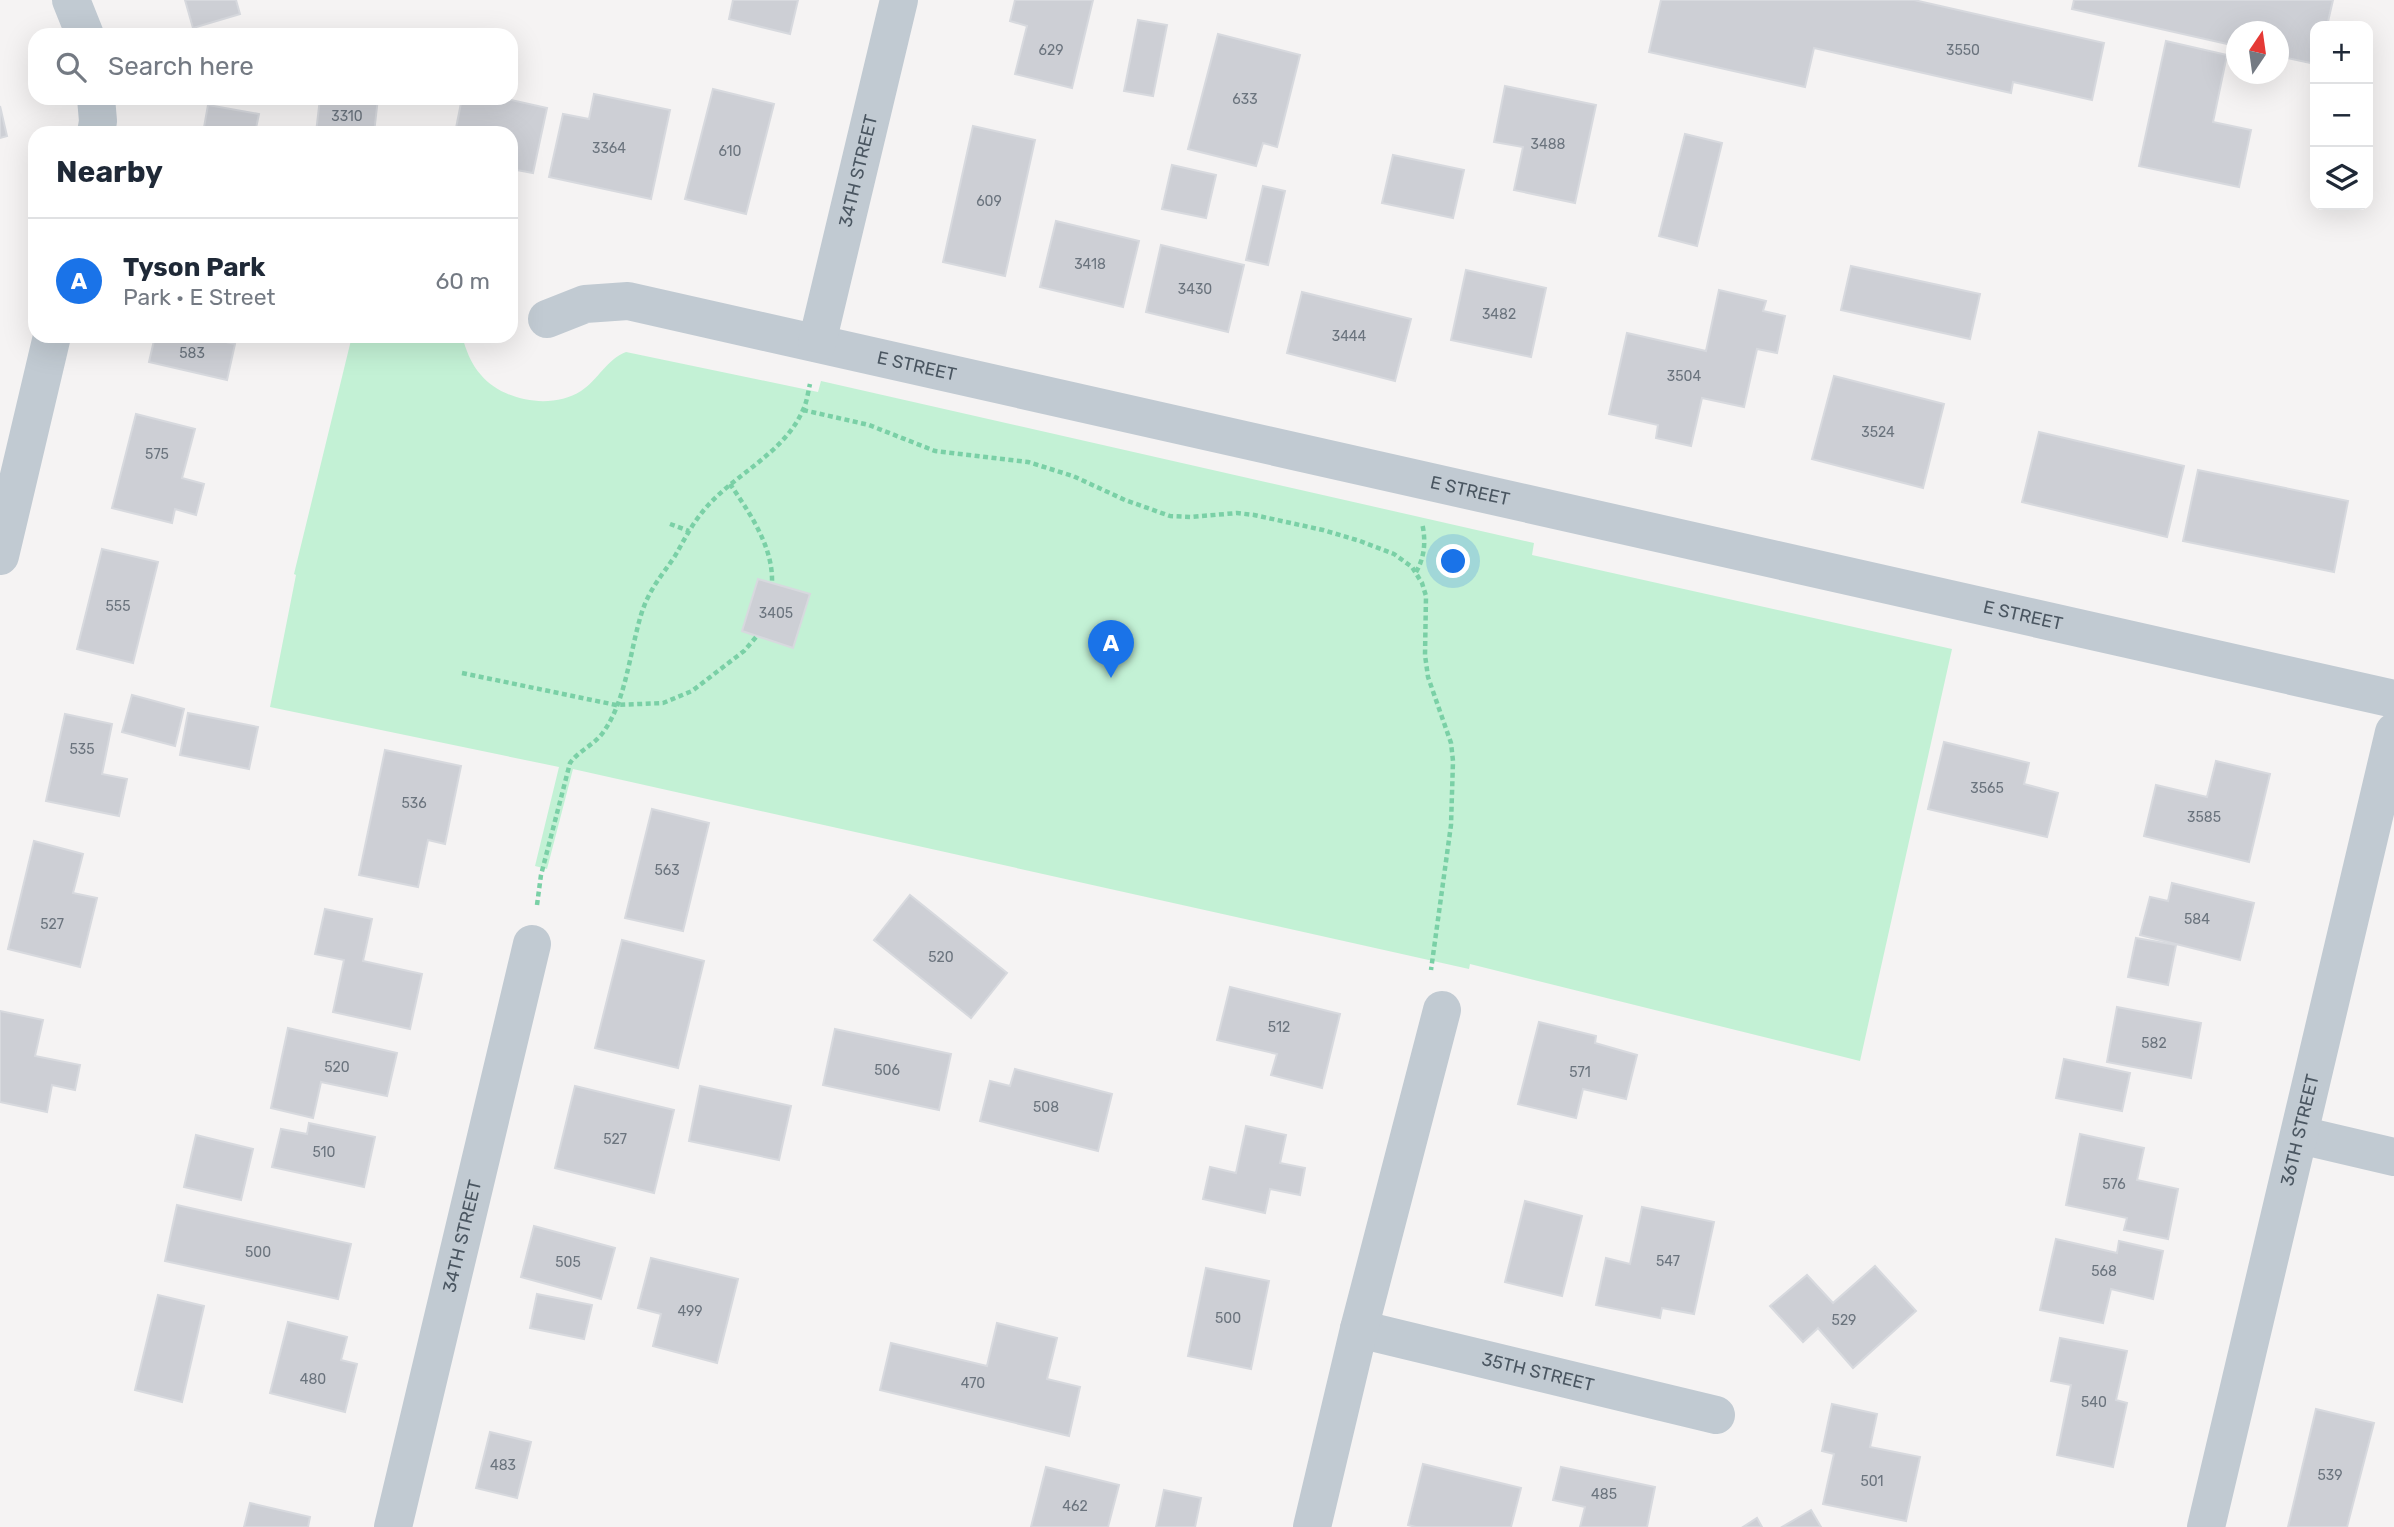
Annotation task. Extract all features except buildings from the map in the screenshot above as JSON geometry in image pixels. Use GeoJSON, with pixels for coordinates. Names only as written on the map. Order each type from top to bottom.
{"type":"FeatureCollection","features":[{"type":"Feature","properties":{"kind":"street"},"geometry":{"type":"LineString","coordinates":[[72,0],[82,28]]}},
{"type":"Feature","properties":{"kind":"street","name":"34TH STREET"},"geometry":{"type":"LineString","coordinates":[[817,343],[899,0]]}},
{"type":"Feature","properties":{"kind":"street"},"geometry":{"type":"LineString","coordinates":[[97,105],[97,126]]}},
{"type":"Feature","properties":{"kind":"street","name":"E STREET"},"geometry":{"type":"LineString","coordinates":[[547,319],[585,304],[628,300],[2394,699]]}},
{"type":"Feature","properties":{"kind":"street"},"geometry":{"type":"LineString","coordinates":[[0,556],[50,343]]}},
{"type":"Feature","properties":{"kind":"street","name":"36TH STREET"},"geometry":{"type":"LineString","coordinates":[[2206,1527],[2394,732]]}},
{"type":"Feature","properties":{"kind":"street","name":"34TH STREET"},"geometry":{"type":"LineString","coordinates":[[393,1527],[532,944]]}},
{"type":"Feature","properties":{"kind":"street"},"geometry":{"type":"LineString","coordinates":[[1312,1527],[1436,994]]}},
{"type":"Feature","properties":{"kind":"street"},"geometry":{"type":"LineString","coordinates":[[2300,1135],[2394,1157]]}},
{"type":"Feature","properties":{"kind":"street","name":"35TH STREET"},"geometry":{"type":"LineString","coordinates":[[1359,1329],[1716,1415]]}},
{"type":"Feature","properties":{"kind":"path"},"geometry":{"type":"LineString","coordinates":[[532,944],[541,875],[570,764],[575,755],[590,746],[604,732],[616,705],[649,594],[712,500],[781,441],[803,410],[817,343]]}},
{"type":"Feature","properties":{"kind":"path"},"geometry":{"type":"LineString","coordinates":[[803,410],[869,425],[935,451],[1018,460],[1039,465],[1170,516],[1237,513],[1323,530],[1394,554],[1412,567],[1426,596],[1425,655],[1428,677],[1451,743],[1453,761],[1451,825],[1436,994]]}},
{"type":"Feature","properties":{"kind":"path"},"geometry":{"type":"LineString","coordinates":[[1416,572],[1421,564],[1425,541],[1422,522],[1429,481]]}},
{"type":"Feature","properties":{"kind":"path"},"geometry":{"type":"LineString","coordinates":[[730,484],[757,527],[767,553],[772,582]]}},
{"type":"Feature","properties":{"kind":"path"},"geometry":{"type":"LineString","coordinates":[[670,524],[689,531]]}},
{"type":"Feature","properties":{"kind":"path"},"geometry":{"type":"LineString","coordinates":[[462,673],[616,705],[663,703],[692,691],[744,652],[757,636]]}},
{"type":"Feature","properties":{"kind":"green space"},"geometry":{"type":"Polygon","coordinates":[[[350,343],[464,343],[474,366],[490,384],[528,400],[569,397],[581,391],[613,360],[626,352],[818,392],[821,381],[1534,543],[1532,555],[1952,649],[1860,1061],[1470,964],[1469,969],[573,769],[547,869],[535,866],[559,767],[270,707],[296,575],[294,574],[350,343]]]}},
{"type":"Feature","properties":{"kind":"place","name":"Tyson Park"},"geometry":{"type":"Point","coordinates":[1111,678]}}]}
